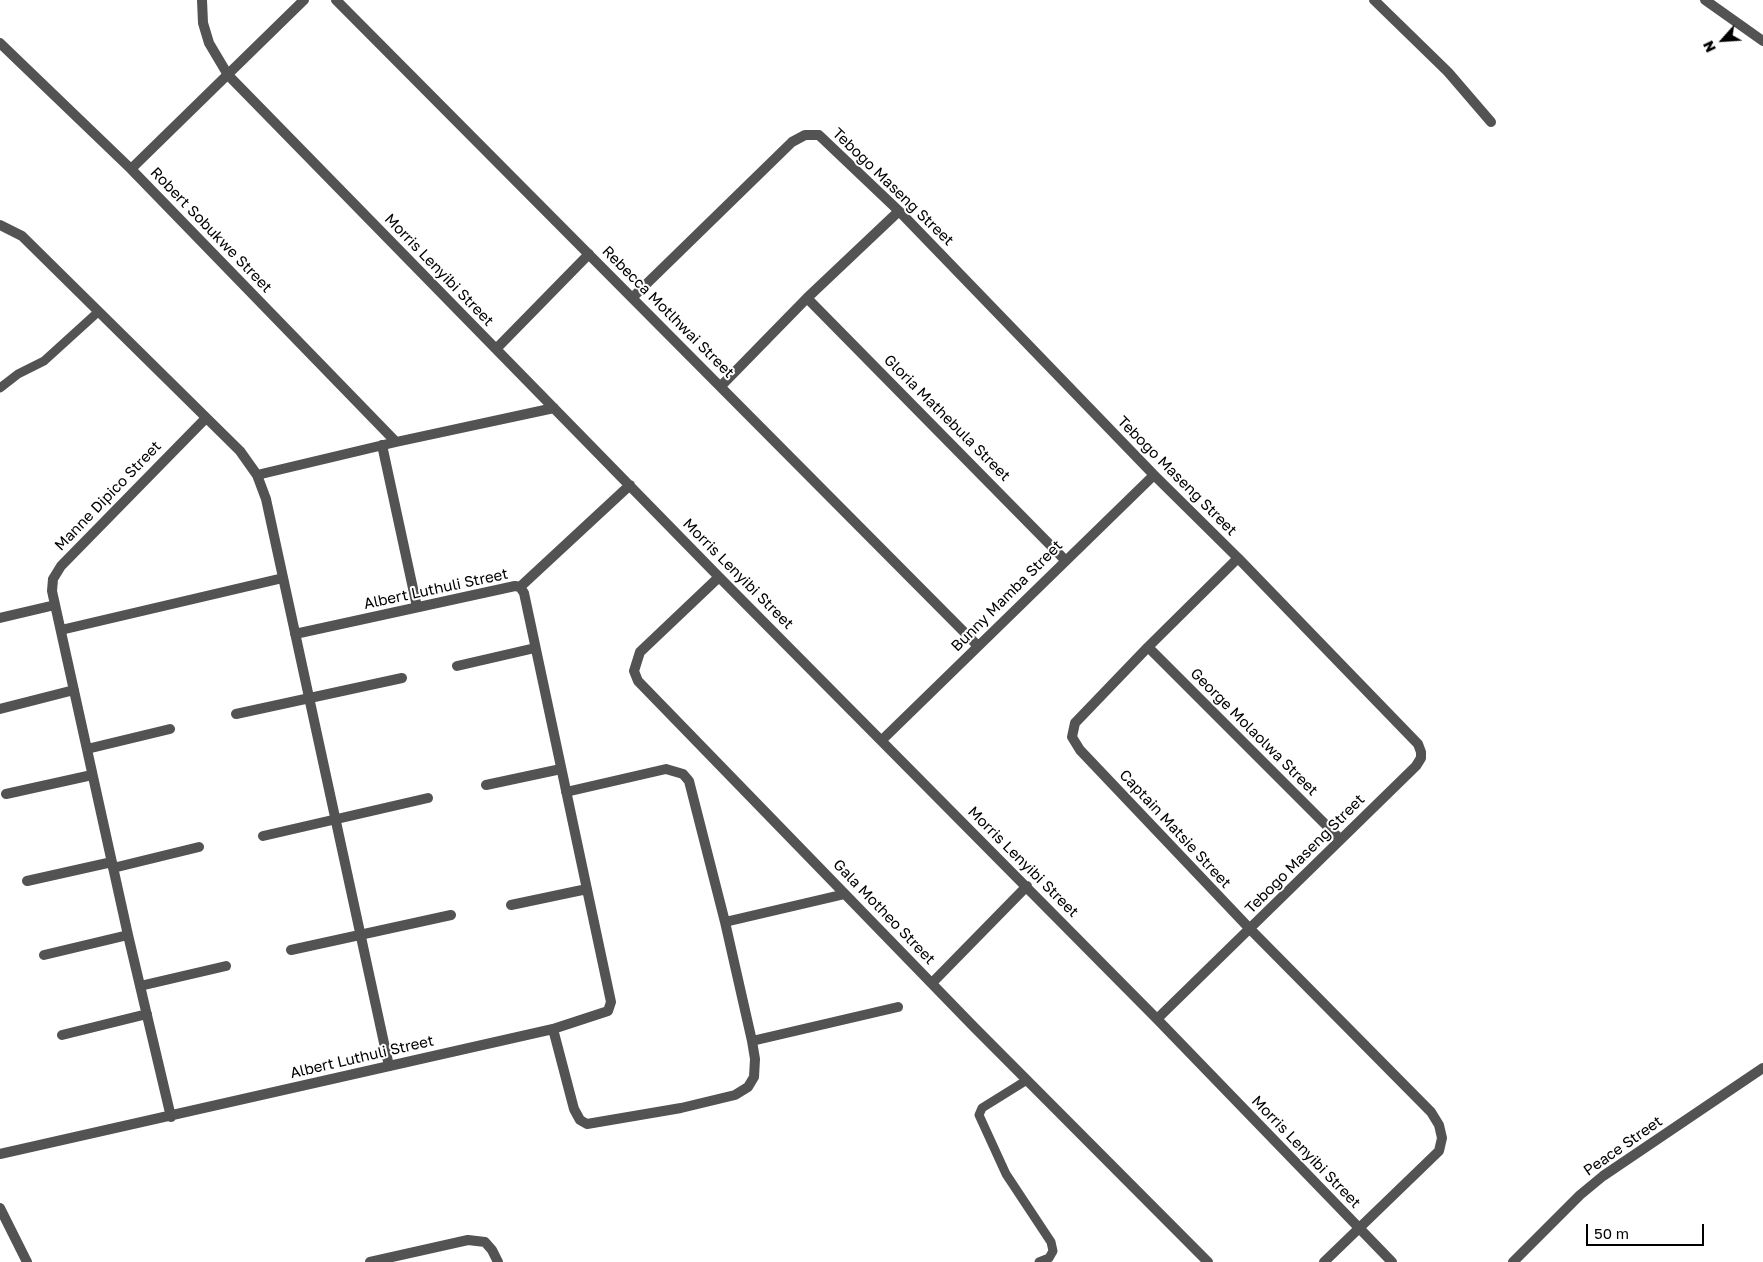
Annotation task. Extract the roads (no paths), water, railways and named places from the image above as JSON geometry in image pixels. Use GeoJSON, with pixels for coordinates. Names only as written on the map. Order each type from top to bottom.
{"type":"FeatureCollection","features":[{"type":"Feature","properties":{"kind":"street","name":"Morris Lenyibi Street"},"geometry":{"type":"LineString","coordinates":[[202,0],[203,23],[209,43],[228,75],[719,577],[1027,886],[1392,1262]]}},
{"type":"Feature","properties":{"kind":"street"},"geometry":{"type":"LineString","coordinates":[[131,169],[304,0]]}},
{"type":"Feature","properties":{"kind":"street","name":"Rebecca Motlhwai Street"},"geometry":{"type":"LineString","coordinates":[[336,0],[978,646]]}},
{"type":"Feature","properties":{"kind":"street"},"geometry":{"type":"LineString","coordinates":[[1374,0],[1448,72],[1491,122]]}},
{"type":"Feature","properties":{"kind":"street"},"geometry":{"type":"LineString","coordinates":[[1705,0],[1763,41]]}},
{"type":"Feature","properties":{"kind":"street","name":"Robert Sobukwe Street"},"geometry":{"type":"LineString","coordinates":[[0,43],[131,169],[396,442]]}},
{"type":"Feature","properties":{"kind":"street","name":"Tebogo Maseng Street"},"geometry":{"type":"LineString","coordinates":[[633,297],[798,137],[812,134],[819,135],[899,211],[1154,475],[1238,558],[1412,737],[1421,752],[1421,758],[1416,766],[1157,1019]]}},
{"type":"Feature","properties":{"kind":"street"},"geometry":{"type":"LineString","coordinates":[[721,386],[807,298],[899,211]]}},
{"type":"Feature","properties":{"kind":"street"},"geometry":{"type":"LineString","coordinates":[[0,225],[22,236],[240,451],[257,475],[266,499],[389,1066]]}},
{"type":"Feature","properties":{"kind":"street"},"geometry":{"type":"LineString","coordinates":[[496,349],[589,254]]}},
{"type":"Feature","properties":{"kind":"street","name":"Gloria Mathebula Street"},"geometry":{"type":"LineString","coordinates":[[807,298],[1065,560]]}},
{"type":"Feature","properties":{"kind":"street"},"geometry":{"type":"LineString","coordinates":[[257,475],[382,445],[554,408]]}},
{"type":"Feature","properties":{"kind":"street","name":"Manne Dipico Street"},"geometry":{"type":"LineString","coordinates":[[171,1116],[128,936],[52,591],[53,579],[61,566],[206,418]]}},
{"type":"Feature","properties":{"kind":"street"},"geometry":{"type":"LineString","coordinates":[[382,445],[417,608]]}},
{"type":"Feature","properties":{"kind":"street","name":"Bunny Mamba Street"},"geometry":{"type":"LineString","coordinates":[[882,740],[1154,475]]}},
{"type":"Feature","properties":{"kind":"street"},"geometry":{"type":"LineString","coordinates":[[520,587],[630,485]]}},
{"type":"Feature","properties":{"kind":"street","name":"Captain Matsie Street"},"geometry":{"type":"LineString","coordinates":[[1238,558],[1148,647],[1075,724],[1072,737],[1074,743],[1250,929],[1431,1112],[1439,1125],[1442,1138],[1439,1151],[1360,1228]]}},
{"type":"Feature","properties":{"kind":"street","name":"Gala Motheo Street"},"geometry":{"type":"LineString","coordinates":[[719,577],[640,652],[634,671],[638,681],[1027,1080],[1208,1262]]}},
{"type":"Feature","properties":{"kind":"street"},"geometry":{"type":"LineString","coordinates":[[61,630],[283,578]]}},
{"type":"Feature","properties":{"kind":"street","name":"Albert Luthuli Street"},"geometry":{"type":"LineString","coordinates":[[0,1154],[553,1030],[608,1011],[611,1002],[524,593],[520,587],[515,586],[295,634]]}},
{"type":"Feature","properties":{"kind":"street"},"geometry":{"type":"LineString","coordinates":[[0,618],[55,605]]}},
{"type":"Feature","properties":{"kind":"street","name":"George Molaolwa Street"},"geometry":{"type":"LineString","coordinates":[[1148,647],[1340,839]]}},
{"type":"Feature","properties":{"kind":"street"},"geometry":{"type":"LineString","coordinates":[[457,666],[535,648]]}},
{"type":"Feature","properties":{"kind":"street"},"geometry":{"type":"LineString","coordinates":[[236,714],[402,678]]}},
{"type":"Feature","properties":{"kind":"street"},"geometry":{"type":"LineString","coordinates":[[0,708],[74,690]]}},
{"type":"Feature","properties":{"kind":"street"},"geometry":{"type":"LineString","coordinates":[[87,749],[170,729]]}},
{"type":"Feature","properties":{"kind":"street"},"geometry":{"type":"LineString","coordinates":[[486,785],[561,769]]}},
{"type":"Feature","properties":{"kind":"street"},"geometry":{"type":"LineString","coordinates":[[553,1030],[574,1109],[580,1120],[592,1125],[681,1108],[742,1092],[754,1076],[755,1059],[752,1041],[725,922],[693,791],[683,774],[666,769],[566,792]]}},
{"type":"Feature","properties":{"kind":"street"},"geometry":{"type":"LineString","coordinates":[[6,794],[92,775]]}},
{"type":"Feature","properties":{"kind":"street"},"geometry":{"type":"LineString","coordinates":[[264,836],[428,798]]}},
{"type":"Feature","properties":{"kind":"street"},"geometry":{"type":"LineString","coordinates":[[27,881],[199,847]]}},
{"type":"Feature","properties":{"kind":"street"},"geometry":{"type":"LineString","coordinates":[[932,983],[1027,886]]}},
{"type":"Feature","properties":{"kind":"street"},"geometry":{"type":"LineString","coordinates":[[511,904],[586,889]]}},
{"type":"Feature","properties":{"kind":"street"},"geometry":{"type":"LineString","coordinates":[[725,922],[845,894]]}},
{"type":"Feature","properties":{"kind":"street"},"geometry":{"type":"LineString","coordinates":[[290,950],[451,915]]}},
{"type":"Feature","properties":{"kind":"street"},"geometry":{"type":"LineString","coordinates":[[44,955],[128,936]]}},
{"type":"Feature","properties":{"kind":"street"},"geometry":{"type":"LineString","coordinates":[[140,986],[226,966]]}},
{"type":"Feature","properties":{"kind":"street"},"geometry":{"type":"LineString","coordinates":[[752,1041],[898,1008]]}},
{"type":"Feature","properties":{"kind":"street"},"geometry":{"type":"LineString","coordinates":[[62,1035],[147,1014]]}},
{"type":"Feature","properties":{"kind":"street","name":"Peace Street"},"geometry":{"type":"LineString","coordinates":[[1513,1262],[1580,1195],[1603,1176],[1763,1068]]}},
{"type":"Feature","properties":{"kind":"street"},"geometry":{"type":"LineString","coordinates":[[0,1208],[27,1262]]}},
{"type":"Feature","properties":{"kind":"street"},"geometry":{"type":"LineString","coordinates":[[1324,1262],[1360,1228]]}},
{"type":"Feature","properties":{"kind":"street"},"geometry":{"type":"LineString","coordinates":[[371,1262],[468,1240],[485,1242],[492,1250],[498,1262]]}},
{"type":"Feature","properties":{"kind":"lane"},"geometry":{"type":"LineString","coordinates":[[0,388],[18,374],[44,361],[98,312]]}},
{"type":"Feature","properties":{"kind":"lane"},"geometry":{"type":"LineString","coordinates":[[1027,1080],[982,1108],[979,1115],[1006,1174],[1051,1242],[1053,1251],[1049,1258],[1039,1262]]}}]}
